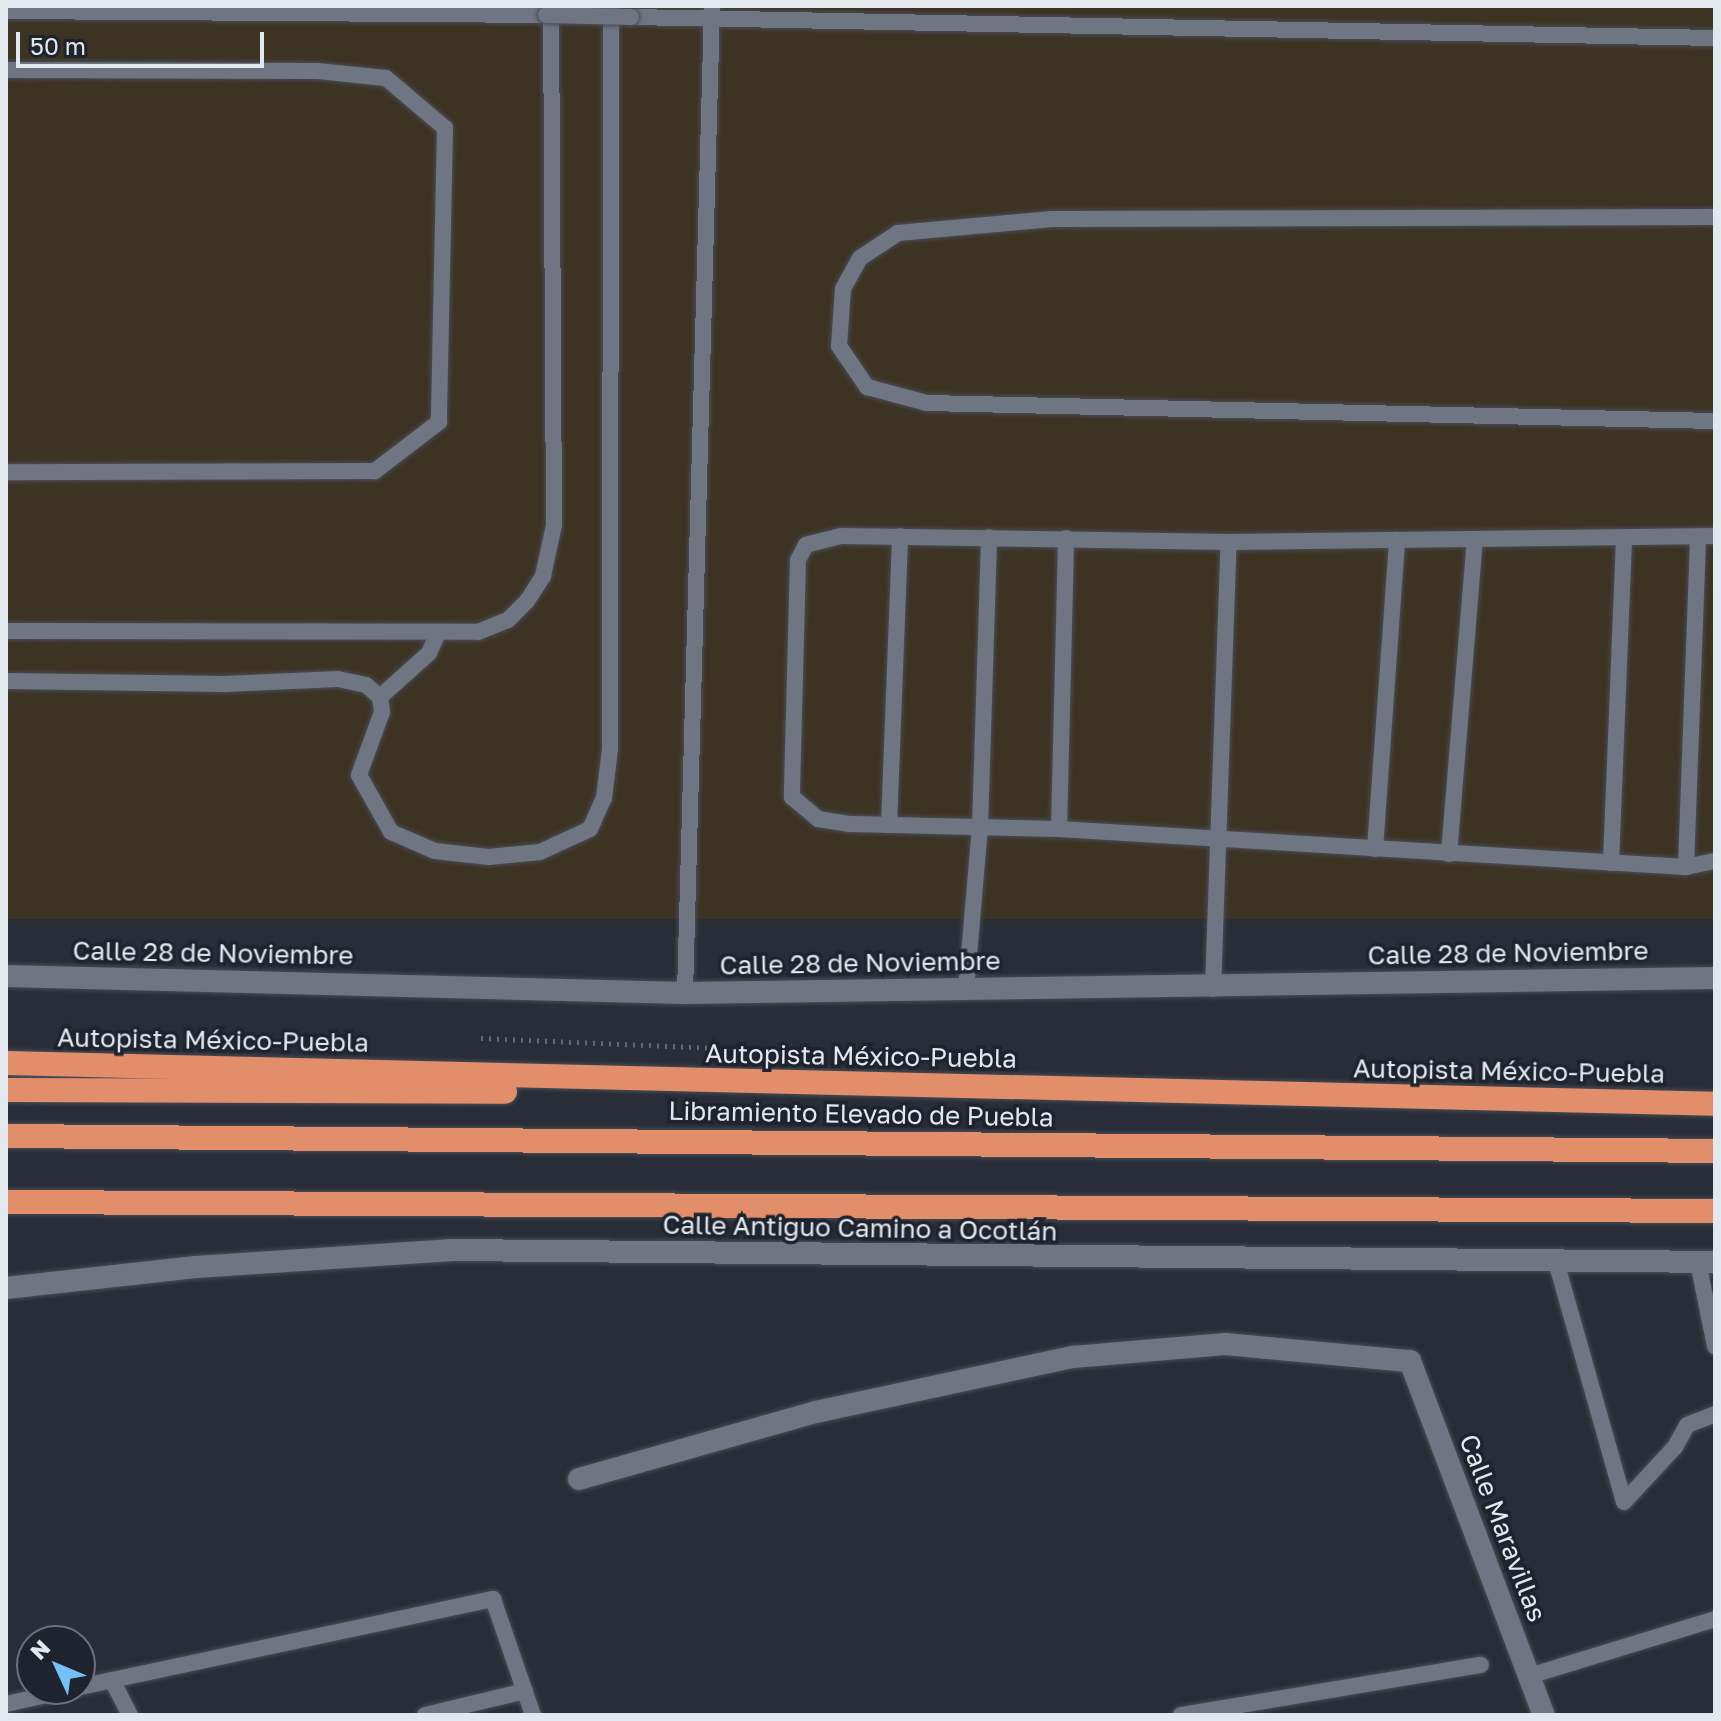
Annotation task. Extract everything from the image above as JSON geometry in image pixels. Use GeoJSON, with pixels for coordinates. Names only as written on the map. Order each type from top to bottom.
{"type":"FeatureCollection","features":[{"type":"Feature","properties":{"kind":"highway","name":"Autopista México-Puebla"},"geometry":{"type":"LineString","coordinates":[[6,1063],[1715,1104]]}},
{"type":"Feature","properties":{"kind":"highway","name":"Libramiento Elevado de Puebla"},"geometry":{"type":"LineString","coordinates":[[6,1090],[369,1090],[1715,1117]]}},
{"type":"Feature","properties":{"kind":"highway","name":"Libramiento Elevado de Puebla"},"geometry":{"type":"LineString","coordinates":[[6,1136],[1715,1151]]}},
{"type":"Feature","properties":{"kind":"highway"},"geometry":{"type":"LineString","coordinates":[[6,1202],[1715,1211]]}},
{"type":"Feature","properties":{"kind":"street","name":"Calle 28 de Noviembre"},"geometry":{"type":"LineString","coordinates":[[6,976],[685,993],[1213,989],[1715,978]]}},
{"type":"Feature","properties":{"kind":"street","name":"Calle Antiguo Camino a Ocotlán"},"geometry":{"type":"LineString","coordinates":[[6,1288],[196,1267],[449,1250],[1557,1265],[1706,1262]]}},
{"type":"Feature","properties":{"kind":"street","name":"Calle Maravillas"},"geometry":{"type":"LineString","coordinates":[[579,1479],[816,1412],[1073,1357],[1225,1344],[1410,1361],[1544,1715]]}},
{"type":"Feature","properties":{"kind":"lane"},"geometry":{"type":"LineString","coordinates":[[6,681],[225,684],[338,679],[366,685],[380,697],[382,712],[359,775],[391,832],[435,851],[489,857],[540,852],[590,829],[604,798],[610,749],[611,6]]}},
{"type":"Feature","properties":{"kind":"lane"},"geometry":{"type":"LineString","coordinates":[[6,11],[548,11],[631,17],[712,13],[1715,38]]}},
{"type":"Feature","properties":{"kind":"lane"},"geometry":{"type":"LineString","coordinates":[[6,631],[438,633],[478,632],[508,620],[543,576],[554,525],[548,11]]}},
{"type":"Feature","properties":{"kind":"lane"},"geometry":{"type":"LineString","coordinates":[[685,993],[712,13]]}},
{"type":"Feature","properties":{"kind":"lane"},"geometry":{"type":"LineString","coordinates":[[6,70],[289,71],[386,78],[445,128],[439,422],[375,471],[6,472]]}},
{"type":"Feature","properties":{"kind":"lane"},"geometry":{"type":"LineString","coordinates":[[1715,217],[1052,219],[898,233],[860,258],[843,289],[839,346],[867,387],[927,403],[1715,421]]}},
{"type":"Feature","properties":{"kind":"lane"},"geometry":{"type":"LineString","coordinates":[[1715,536],[1229,542],[841,536],[806,545],[798,560],[792,797],[818,819],[889,825],[1059,829],[1686,867],[1715,861]]}},
{"type":"Feature","properties":{"kind":"lane"},"geometry":{"type":"LineString","coordinates":[[889,825],[900,536]]}},
{"type":"Feature","properties":{"kind":"lane"},"geometry":{"type":"LineString","coordinates":[[966,990],[980,827],[989,537]]}},
{"type":"Feature","properties":{"kind":"lane"},"geometry":{"type":"LineString","coordinates":[[1686,867],[1698,537]]}},
{"type":"Feature","properties":{"kind":"lane"},"geometry":{"type":"LineString","coordinates":[[1059,829],[1066,538]]}},
{"type":"Feature","properties":{"kind":"lane"},"geometry":{"type":"LineString","coordinates":[[1611,863],[1624,538]]}},
{"type":"Feature","properties":{"kind":"lane"},"geometry":{"type":"LineString","coordinates":[[1375,849],[1397,540]]}},
{"type":"Feature","properties":{"kind":"lane"},"geometry":{"type":"LineString","coordinates":[[1449,854],[1475,540]]}},
{"type":"Feature","properties":{"kind":"lane"},"geometry":{"type":"LineString","coordinates":[[1213,989],[1229,542]]}},
{"type":"Feature","properties":{"kind":"lane"},"geometry":{"type":"LineString","coordinates":[[380,697],[429,653],[438,633]]}},
{"type":"Feature","properties":{"kind":"lane"},"geometry":{"type":"LineString","coordinates":[[1706,1262],[1715,1346]]}},
{"type":"Feature","properties":{"kind":"lane"},"geometry":{"type":"LineString","coordinates":[[1557,1265],[1624,1502],[1675,1447],[1687,1425],[1715,1414]]}},
{"type":"Feature","properties":{"kind":"lane"},"geometry":{"type":"LineString","coordinates":[[96,1684],[493,1599],[533,1715]]}},
{"type":"Feature","properties":{"kind":"lane"},"geometry":{"type":"LineString","coordinates":[[1529,1676],[1715,1619]]}},
{"type":"Feature","properties":{"kind":"lane"},"geometry":{"type":"LineString","coordinates":[[1181,1715],[1481,1665]]}},
{"type":"Feature","properties":{"kind":"lane"},"geometry":{"type":"LineString","coordinates":[[112,1680],[130,1715]]}},
{"type":"Feature","properties":{"kind":"lane"},"geometry":{"type":"LineString","coordinates":[[425,1715],[525,1691]]}},
{"type":"Feature","properties":{"kind":"shaded area"},"geometry":{"type":"Polygon","coordinates":[[[6,6],[1715,6],[1715,919],[6,919],[6,6]]]}}]}
